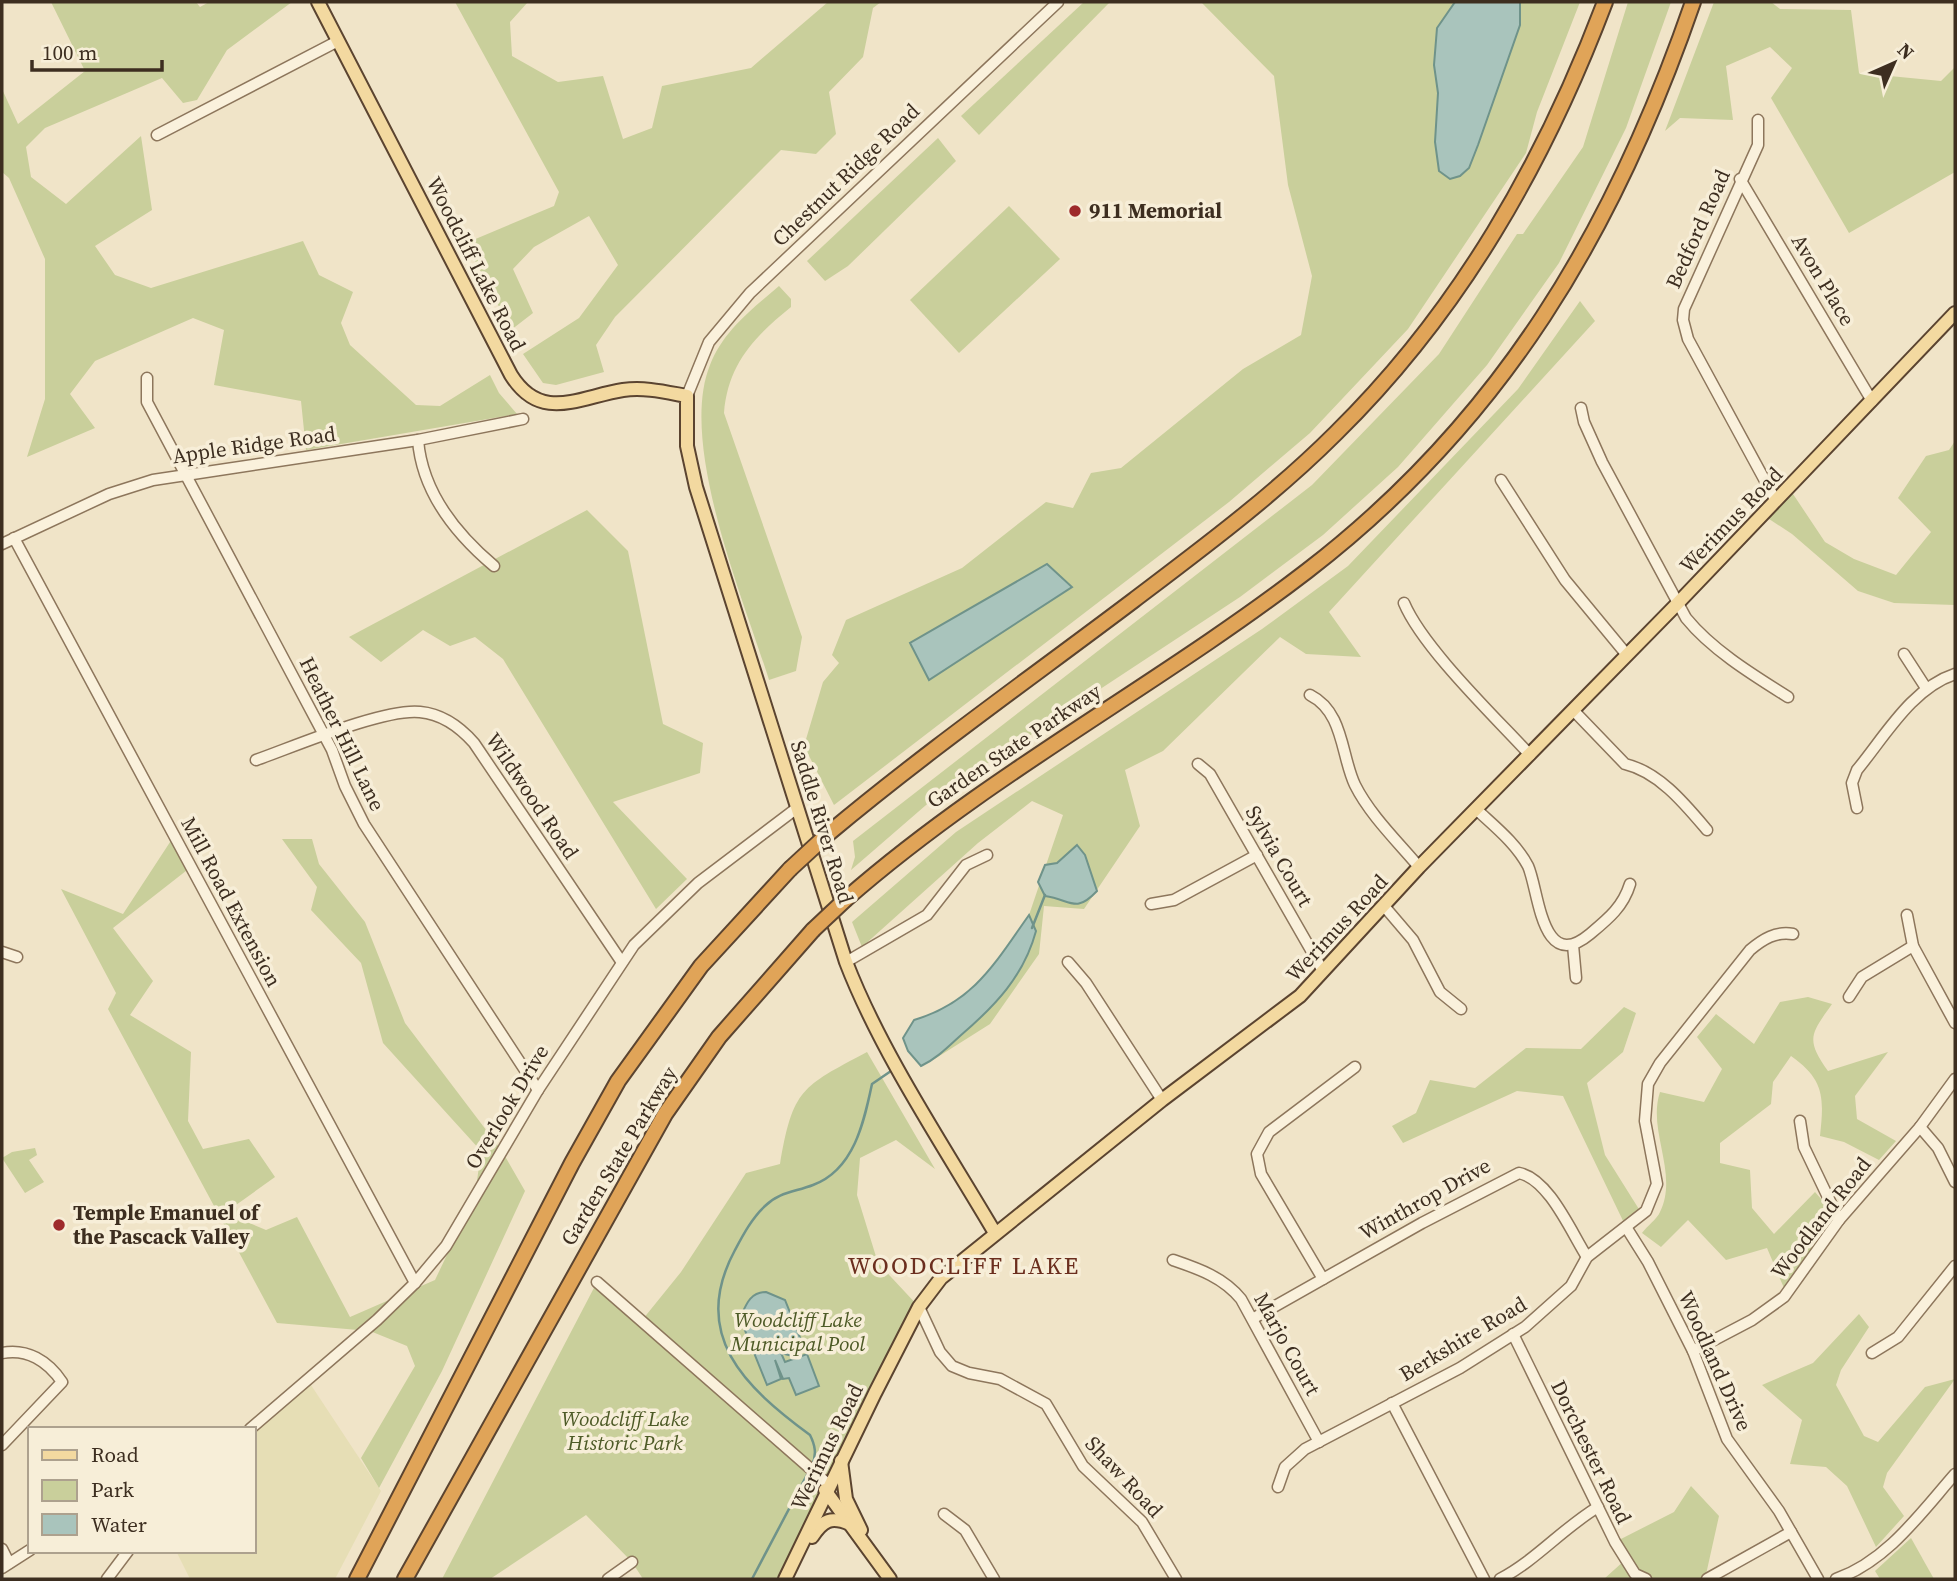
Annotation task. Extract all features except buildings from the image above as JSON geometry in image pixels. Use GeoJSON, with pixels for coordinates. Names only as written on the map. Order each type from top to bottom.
{"type":"FeatureCollection","features":[{"type":"Feature","properties":{"kind":"highway","name":"Garden State Parkway"},"geometry":{"type":"LineString","coordinates":[[357,1579],[550,1205],[618,1081],[701,966],[790,869],[829,834],[904,772],[1231,526],[1304,464],[1370,398],[1431,326],[1510,209],[1563,104],[1605,2]]}},
{"type":"Feature","properties":{"kind":"highway","name":"Garden State Parkway"},"geometry":{"type":"LineString","coordinates":[[405,1579],[665,1114],[719,1037],[813,930],[846,898],[957,808],[1280,591],[1345,540],[1415,476],[1507,370],[1573,270],[1609,208],[1641,139],[1695,2]]}},
{"type":"Feature","properties":{"kind":"main road","name":"Woodcliff Lake Road"},"geometry":{"type":"LineString","coordinates":[[318,2],[511,375],[522,391],[534,400],[553,404],[636,389],[687,396]]}},
{"type":"Feature","properties":{"kind":"main road","name":"Werimus Road"},"geometry":{"type":"LineString","coordinates":[[785,1579],[827,1487],[919,1307],[947,1272],[1162,1100],[1284,1010],[1955,313]]}},
{"type":"Feature","properties":{"kind":"main road","name":"Saddle River Road"},"geometry":{"type":"LineString","coordinates":[[687,396],[685,435],[696,487],[846,962],[870,1017],[995,1233]]}},
{"type":"Feature","properties":{"kind":"main road"},"geometry":{"type":"LineString","coordinates":[[841,1459],[846,1499],[858,1522],[862,1541]]}},
{"type":"Feature","properties":{"kind":"main road"},"geometry":{"type":"LineString","coordinates":[[827,1487],[890,1579]]}},
{"type":"Feature","properties":{"kind":"main road"},"geometry":{"type":"LineString","coordinates":[[793,1563],[824,1521],[832,1519],[850,1524]]}},
{"type":"Feature","properties":{"kind":"street","name":"Chestnut Ridge Road"},"geometry":{"type":"LineString","coordinates":[[687,396],[709,342],[750,293],[1058,2]]}},
{"type":"Feature","properties":{"kind":"street"},"geometry":{"type":"LineString","coordinates":[[157,135],[338,41]]}},
{"type":"Feature","properties":{"kind":"street","name":"Bedford Road"},"geometry":{"type":"LineString","coordinates":[[1758,120],[1758,145],[1740,179],[1684,309],[1683,320],[1688,339],[1776,501]]}},
{"type":"Feature","properties":{"kind":"street","name":"Avon Place"},"geometry":{"type":"LineString","coordinates":[[1740,179],[1872,401]]}},
{"type":"Feature","properties":{"kind":"street","name":"Heather Hill Lane"},"geometry":{"type":"LineString","coordinates":[[147,378],[147,402],[324,736],[364,824],[538,1090]]}},
{"type":"Feature","properties":{"kind":"street"},"geometry":{"type":"LineString","coordinates":[[1581,408],[1584,422],[1602,463],[1677,604],[1696,631],[1758,678],[1788,696]]}},
{"type":"Feature","properties":{"kind":"street","name":"Apple Ridge Road"},"geometry":{"type":"LineString","coordinates":[[2,544],[109,494],[153,480],[418,440],[523,419]]}},
{"type":"Feature","properties":{"kind":"street"},"geometry":{"type":"LineString","coordinates":[[418,440],[419,462],[440,503],[463,538],[494,566]]}},
{"type":"Feature","properties":{"kind":"street"},"geometry":{"type":"LineString","coordinates":[[1501,480],[1565,580],[1627,655]]}},
{"type":"Feature","properties":{"kind":"street","name":"Mill Road Extension"},"geometry":{"type":"LineString","coordinates":[[13,538],[415,1283]]}},
{"type":"Feature","properties":{"kind":"street"},"geometry":{"type":"LineString","coordinates":[[1404,603],[1410,617],[1460,678],[1530,755]]}},
{"type":"Feature","properties":{"kind":"street"},"geometry":{"type":"LineString","coordinates":[[1904,654],[1926,688]]}},
{"type":"Feature","properties":{"kind":"street"},"geometry":{"type":"LineString","coordinates":[[1857,808],[1852,783],[1857,771],[1926,688],[1936,680],[1955,674]]}},
{"type":"Feature","properties":{"kind":"street"},"geometry":{"type":"LineString","coordinates":[[1310,695],[1319,700],[1333,720],[1355,785],[1419,867]]}},
{"type":"Feature","properties":{"kind":"street"},"geometry":{"type":"LineString","coordinates":[[1573,710],[1625,764],[1636,767],[1673,792],[1707,830]]}},
{"type":"Feature","properties":{"kind":"street","name":"Wildwood Road"},"geometry":{"type":"LineString","coordinates":[[256,760],[408,711],[434,714],[455,724],[474,743],[621,961]]}},
{"type":"Feature","properties":{"kind":"street","name":"Sylvia Court"},"geometry":{"type":"LineString","coordinates":[[1198,764],[1210,774],[1323,971]]}},
{"type":"Feature","properties":{"kind":"street","name":"Overlook Drive"},"geometry":{"type":"LineString","coordinates":[[252,1427],[415,1283],[446,1246],[538,1090],[621,961],[694,886],[797,808]]}},
{"type":"Feature","properties":{"kind":"street"},"geometry":{"type":"LineString","coordinates":[[1476,809],[1513,844],[1528,867],[1546,929],[1553,937],[1573,945]]}},
{"type":"Feature","properties":{"kind":"street"},"geometry":{"type":"LineString","coordinates":[[846,962],[926,915],[966,865],[987,855]]}},
{"type":"Feature","properties":{"kind":"street"},"geometry":{"type":"LineString","coordinates":[[1151,904],[1174,900],[1257,855]]}},
{"type":"Feature","properties":{"kind":"street"},"geometry":{"type":"LineString","coordinates":[[1573,945],[1610,918],[1621,906],[1630,884]]}},
{"type":"Feature","properties":{"kind":"street"},"geometry":{"type":"LineString","coordinates":[[1384,906],[1413,940],[1440,992],[1461,1009]]}},
{"type":"Feature","properties":{"kind":"street"},"geometry":{"type":"LineString","coordinates":[[1907,915],[1913,946],[1955,1023]]}},
{"type":"Feature","properties":{"kind":"street","name":"Berkshire Road"},"geometry":{"type":"LineString","coordinates":[[1278,1487],[1281,1476],[1293,1458],[1460,1368],[1513,1334],[1558,1300],[1571,1286],[1587,1257],[1646,1211],[1657,1184],[1644,1111],[1653,1073],[1750,950],[1765,938],[1783,932],[1793,934]]}},
{"type":"Feature","properties":{"kind":"street"},"geometry":{"type":"LineString","coordinates":[[1573,945],[1576,978]]}},
{"type":"Feature","properties":{"kind":"street"},"geometry":{"type":"LineString","coordinates":[[1849,997],[1862,977],[1913,946]]}},
{"type":"Feature","properties":{"kind":"street"},"geometry":{"type":"LineString","coordinates":[[2,950],[17,957]]}},
{"type":"Feature","properties":{"kind":"street"},"geometry":{"type":"LineString","coordinates":[[1068,962],[1086,983],[1162,1100]]}},
{"type":"Feature","properties":{"kind":"street"},"geometry":{"type":"LineString","coordinates":[[1323,1279],[1261,1174],[1257,1154],[1269,1132],[1355,1067]]}},
{"type":"Feature","properties":{"kind":"street","name":"Woodland Road"},"geometry":{"type":"LineString","coordinates":[[1693,1351],[1772,1308],[1784,1297],[1839,1220],[1920,1127],[1955,1079]]}},
{"type":"Feature","properties":{"kind":"street"},"geometry":{"type":"LineString","coordinates":[[1800,1121],[1804,1147],[1839,1220]]}},
{"type":"Feature","properties":{"kind":"street"},"geometry":{"type":"LineString","coordinates":[[1920,1127],[1938,1148],[1955,1182]]}},
{"type":"Feature","properties":{"kind":"street","name":"Winthrop Drive"},"geometry":{"type":"LineString","coordinates":[[1254,1318],[1459,1203],[1519,1173],[1529,1175],[1544,1188],[1587,1257]]}},
{"type":"Feature","properties":{"kind":"street","name":"Woodland Drive"},"geometry":{"type":"LineString","coordinates":[[1626,1227],[1653,1270],[1693,1351],[1727,1439],[1791,1531],[1818,1579]]}},
{"type":"Feature","properties":{"kind":"street","name":"Marjo Court"},"geometry":{"type":"LineString","coordinates":[[1172,1260],[1230,1285],[1254,1318],[1319,1442]]}},
{"type":"Feature","properties":{"kind":"street"},"geometry":{"type":"LineString","coordinates":[[1872,1353],[1898,1337],[1955,1266]]}},
{"type":"Feature","properties":{"kind":"street"},"geometry":{"type":"LineString","coordinates":[[597,1282],[814,1472],[827,1487]]}},
{"type":"Feature","properties":{"kind":"street","name":"Shaw Road"},"geometry":{"type":"LineString","coordinates":[[919,1307],[940,1352],[952,1366],[969,1374],[1000,1379],[1046,1404],[1078,1460],[1142,1522],[1176,1579]]}},
{"type":"Feature","properties":{"kind":"street","name":"Dorchester Road"},"geometry":{"type":"LineString","coordinates":[[1513,1334],[1628,1564],[1635,1574],[1646,1579]]}},
{"type":"Feature","properties":{"kind":"street"},"geometry":{"type":"LineString","coordinates":[[2,1353],[21,1352],[35,1356],[51,1368],[62,1382],[2,1445]]}},
{"type":"Feature","properties":{"kind":"street"},"geometry":{"type":"LineString","coordinates":[[1392,1404],[1484,1579]]}},
{"type":"Feature","properties":{"kind":"street"},"geometry":{"type":"LineString","coordinates":[[1836,1579],[1864,1567],[1880,1555],[1955,1474]]}},
{"type":"Feature","properties":{"kind":"street"},"geometry":{"type":"LineString","coordinates":[[1945,1486],[1955,1494]]}},
{"type":"Feature","properties":{"kind":"street"},"geometry":{"type":"LineString","coordinates":[[1500,1579],[1514,1572],[1573,1522],[1598,1507]]}},
{"type":"Feature","properties":{"kind":"street"},"geometry":{"type":"LineString","coordinates":[[944,1514],[965,1530],[995,1579]]}},
{"type":"Feature","properties":{"kind":"street"},"geometry":{"type":"LineString","coordinates":[[1707,1579],[1791,1531]]}},
{"type":"Feature","properties":{"kind":"street"},"geometry":{"type":"LineString","coordinates":[[2,1549],[6,1566],[28,1550]]}},
{"type":"Feature","properties":{"kind":"street"},"geometry":{"type":"LineString","coordinates":[[107,1579],[126,1553]]}},
{"type":"Feature","properties":{"kind":"street"},"geometry":{"type":"LineString","coordinates":[[608,1579],[632,1562]]}},
{"type":"Feature","properties":{"kind":"shaded area"},"geometry":{"type":"Polygon","coordinates":[[[309,1382],[381,1491],[335,1579],[190,1579],[177,1553],[256,1553],[256,1429],[309,1382]]]}},
{"type":"Feature","properties":{"kind":"green space"},"geometry":{"type":"Polygon","coordinates":[[[51,2],[196,2],[200,7],[209,2],[292,2],[227,50],[197,100],[183,103],[162,78],[45,128],[26,147],[31,177],[66,204],[141,136],[152,210],[95,246],[115,275],[151,288],[303,241],[319,275],[353,292],[341,323],[350,345],[416,405],[440,406],[490,375],[499,393],[517,414],[306,450],[301,401],[214,385],[224,330],[193,318],[95,361],[70,394],[95,428],[27,457],[45,399],[45,259],[9,178],[2,172],[2,89],[18,124],[85,71],[51,2]]]}},
{"type":"Feature","properties":{"kind":"green space"},"geometry":{"type":"Polygon","coordinates":[[[455,2],[528,2],[510,22],[512,56],[558,82],[603,76],[623,139],[652,128],[662,86],[751,68],[828,2],[881,2],[873,8],[863,57],[829,92],[836,134],[816,154],[781,150],[615,317],[596,345],[604,372],[556,385],[543,383],[523,354],[579,318],[618,265],[589,216],[534,247],[513,269],[533,313],[511,330],[466,243],[554,206],[559,192],[455,2]]]}},
{"type":"Feature","properties":{"kind":"green space"},"geometry":{"type":"Polygon","coordinates":[[[1084,2],[1110,2],[979,135],[961,116],[1084,2]]]}},
{"type":"Feature","properties":{"kind":"green space"},"geometry":{"type":"Polygon","coordinates":[[[1201,2],[1580,2],[1537,112],[1526,153],[1408,329],[1310,433],[1229,502],[834,805],[804,746],[823,682],[839,663],[832,655],[846,620],[962,568],[1046,502],[1073,508],[1091,473],[1121,468],[1243,369],[1301,335],[1312,276],[1288,185],[1274,76],[1201,2]]]}},
{"type":"Feature","properties":{"kind":"green space"},"geometry":{"type":"Polygon","coordinates":[[[1628,2],[1671,2],[1626,128],[1559,263],[1487,365],[1398,467],[1323,535],[1240,597],[933,799],[851,870],[855,857],[853,841],[1312,485],[1439,354],[1517,234],[1523,234],[1583,147],[1628,2]]]}},
{"type":"Feature","properties":{"kind":"green space"},"geometry":{"type":"Polygon","coordinates":[[[1714,2],[1771,2],[1780,9],[1851,10],[1859,73],[1941,81],[1955,67],[1955,172],[1849,233],[1771,98],[1792,68],[1770,47],[1726,66],[1733,120],[1680,118],[1665,131],[1714,2]]]}},
{"type":"Feature","properties":{"kind":"green space"},"geometry":{"type":"Polygon","coordinates":[[[938,138],[956,161],[848,266],[825,281],[807,261],[938,138]]]}},
{"type":"Feature","properties":{"kind":"green space"},"geometry":{"type":"Polygon","coordinates":[[[1009,206],[1060,259],[959,353],[910,300],[1009,206]]]}},
{"type":"Feature","properties":{"kind":"green space"},"geometry":{"type":"Polygon","coordinates":[[[779,286],[791,299],[791,307],[765,329],[745,353],[731,380],[724,413],[802,637],[796,671],[769,680],[718,522],[702,436],[702,398],[710,365],[722,342],[739,321],[779,286]]]}},
{"type":"Feature","properties":{"kind":"green space"},"geometry":{"type":"Polygon","coordinates":[[[1580,301],[1595,321],[1329,612],[1361,657],[1306,654],[1280,637],[1163,751],[1125,770],[1140,826],[1084,909],[1044,906],[1039,954],[990,1024],[933,1060],[980,1018],[1020,969],[1036,931],[1029,915],[1063,815],[1032,801],[978,843],[862,947],[852,922],[956,832],[1262,629],[1348,566],[1518,389],[1580,301]]]}},
{"type":"Feature","properties":{"kind":"green space"},"geometry":{"type":"Polygon","coordinates":[[[1955,441],[1955,605],[1894,603],[1858,591],[1792,534],[1763,515],[1789,488],[1825,542],[1854,559],[1896,575],[1931,532],[1898,498],[1926,456],[1949,450],[1955,441]]]}},
{"type":"Feature","properties":{"kind":"green space"},"geometry":{"type":"Polygon","coordinates":[[[587,510],[628,551],[663,724],[703,743],[700,773],[613,802],[687,879],[656,909],[503,659],[475,637],[450,646],[423,630],[381,662],[349,637],[587,510]]]}},
{"type":"Feature","properties":{"kind":"green space"},"geometry":{"type":"Polygon","coordinates":[[[174,836],[191,867],[113,928],[153,981],[130,1015],[191,1052],[188,1121],[203,1149],[249,1139],[275,1177],[236,1205],[240,1219],[266,1230],[297,1217],[350,1317],[435,1280],[475,1196],[481,1151],[383,1043],[361,963],[311,910],[317,887],[282,839],[312,839],[319,864],[365,922],[405,1023],[502,1151],[525,1191],[442,1371],[379,1488],[361,1458],[415,1366],[407,1346],[370,1331],[277,1323],[108,1009],[116,993],[61,889],[123,914],[174,836]]]}},
{"type":"Feature","properties":{"kind":"green space"},"geometry":{"type":"Polygon","coordinates":[[[1808,997],[1832,1004],[1815,1030],[1814,1037],[1816,1051],[1828,1071],[1888,1052],[1855,1096],[1857,1119],[1896,1141],[1879,1160],[1844,1142],[1820,1136],[1820,1091],[1810,1073],[1791,1056],[1773,1082],[1771,1104],[1720,1143],[1720,1163],[1750,1170],[1752,1208],[1774,1234],[1815,1192],[1836,1216],[1784,1288],[1767,1248],[1726,1260],[1688,1220],[1661,1247],[1642,1233],[1659,1215],[1665,1197],[1665,1167],[1657,1122],[1660,1092],[1704,1102],[1722,1069],[1697,1037],[1716,1014],[1754,1044],[1780,1002],[1808,997]]]}},
{"type":"Feature","properties":{"kind":"green space"},"geometry":{"type":"Polygon","coordinates":[[[1624,1007],[1636,1013],[1623,1052],[1587,1083],[1605,1155],[1642,1214],[1626,1227],[1563,1096],[1517,1091],[1403,1143],[1392,1126],[1416,1113],[1430,1080],[1475,1088],[1526,1048],[1581,1049],[1624,1007]]]}},
{"type":"Feature","properties":{"kind":"green space"},"geometry":{"type":"Polygon","coordinates":[[[867,1052],[935,1169],[896,1140],[860,1158],[857,1195],[878,1263],[919,1307],[785,1579],[643,1579],[632,1562],[586,1515],[490,1579],[442,1579],[596,1284],[643,1319],[681,1272],[746,1173],[780,1164],[790,1120],[804,1093],[827,1074],[867,1052]]]}},
{"type":"Feature","properties":{"kind":"green space"},"geometry":{"type":"Polygon","coordinates":[[[35,1148],[37,1155],[29,1160],[44,1182],[25,1193],[2,1158],[12,1152],[35,1148]]]}},
{"type":"Feature","properties":{"kind":"green space"},"geometry":{"type":"Polygon","coordinates":[[[1859,1314],[1869,1327],[1841,1370],[1836,1385],[1864,1436],[1878,1442],[1925,1387],[1955,1379],[1887,1473],[1883,1487],[1904,1516],[1876,1547],[1847,1486],[1826,1467],[1790,1464],[1802,1420],[1762,1385],[1813,1363],[1859,1314]]]}},
{"type":"Feature","properties":{"kind":"green space"},"geometry":{"type":"Polygon","coordinates":[[[1691,1486],[1719,1516],[1705,1579],[1646,1579],[1639,1576],[1634,1579],[1604,1579],[1625,1560],[1615,1542],[1674,1512],[1691,1486]]]}},
{"type":"Feature","properties":{"kind":"green space"},"geometry":{"type":"Polygon","coordinates":[[[1911,1538],[1934,1579],[1880,1579],[1875,1571],[1911,1538]]]}},
{"type":"Feature","properties":{"kind":"water"},"geometry":{"type":"Polygon","coordinates":[[[1455,2],[1520,2],[1520,25],[1469,168],[1460,176],[1450,179],[1439,171],[1435,142],[1438,93],[1434,65],[1437,28],[1455,2]]]}},
{"type":"Feature","properties":{"kind":"water"},"geometry":{"type":"Polygon","coordinates":[[[1047,564],[1072,587],[929,680],[910,643],[1047,564]]]}},
{"type":"Feature","properties":{"kind":"water"},"geometry":{"type":"Polygon","coordinates":[[[1077,845],[1085,855],[1097,891],[1078,904],[1045,896],[1038,882],[1045,865],[1057,863],[1077,845]]]}},
{"type":"Feature","properties":{"kind":"water"},"geometry":{"type":"Polygon","coordinates":[[[1029,915],[1036,931],[1024,962],[1007,989],[951,1045],[921,1066],[908,1051],[903,1038],[914,1020],[935,1012],[968,992],[993,965],[1029,915]]]}},
{"type":"Feature","properties":{"kind":"water"},"geometry":{"type":"Polygon","coordinates":[[[766,1292],[785,1300],[805,1350],[792,1356],[781,1353],[785,1362],[807,1354],[819,1386],[796,1395],[789,1378],[783,1379],[775,1360],[781,1379],[767,1385],[740,1318],[752,1297],[766,1292]]]}},
{"type":"Feature","properties":{"kind":"waterway"},"geometry":{"type":"LineString","coordinates":[[1032,928],[1045,895]]}},
{"type":"Feature","properties":{"kind":"waterway"},"geometry":{"type":"LineString","coordinates":[[812,1465],[815,1450],[810,1435],[764,1398],[731,1356],[721,1333],[718,1308],[722,1280],[741,1238],[770,1201],[827,1178],[848,1156],[861,1129],[872,1084],[891,1071]]}},
{"type":"Feature","properties":{"kind":"waterway"},"geometry":{"type":"LineString","coordinates":[[752,1579],[809,1471]]}},
{"type":"Feature","properties":{"kind":"place","name":"911 Memorial"},"geometry":{"type":"Point","coordinates":[1075,211]}},
{"type":"Feature","properties":{"kind":"place","name":"Temple Emanuel of the Pascack Valley"},"geometry":{"type":"Point","coordinates":[59,1225]}},
{"type":"Feature","properties":{"kind":"district","name":"WOODCLIFF LAKE"},"geometry":{"type":"Point","coordinates":[964,1266]}},
{"type":"Feature","properties":{"kind":"park label","name":"Woodcliff Lake Municipal Pool"},"geometry":{"type":"Point","coordinates":[798,1332]}},
{"type":"Feature","properties":{"kind":"park label","name":"Woodcliff Lake Historic Park"},"geometry":{"type":"Point","coordinates":[625,1431]}}]}
